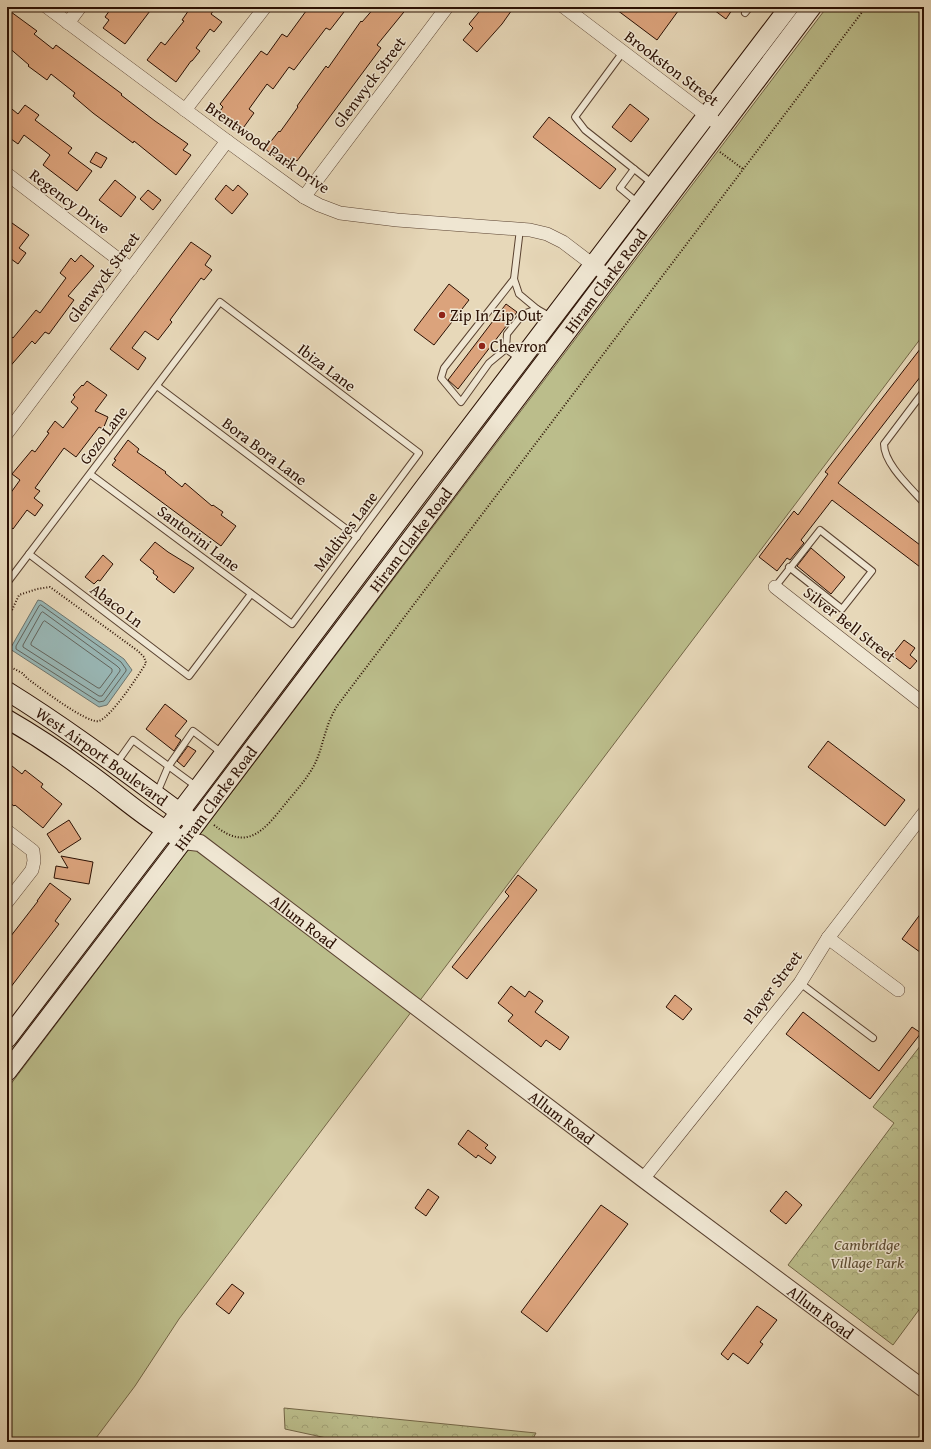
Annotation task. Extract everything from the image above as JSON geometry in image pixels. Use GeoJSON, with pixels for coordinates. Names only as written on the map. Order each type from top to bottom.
{"type":"FeatureCollection","features":[{"type":"Feature","properties":{"kind":"main road","name":"Hiram Clarke Road"},"geometry":{"type":"LineString","coordinates":[[7,1072],[43,1025],[192,842],[309,673],[812,7]]}},
{"type":"Feature","properties":{"kind":"main road","name":"Hiram Clarke Road"},"geometry":{"type":"LineString","coordinates":[[7,1039],[166,831],[382,542],[522,360],[639,204],[708,116],[785,9]]}},
{"type":"Feature","properties":{"kind":"main road"},"geometry":{"type":"LineString","coordinates":[[474,421],[490,434]]}},
{"type":"Feature","properties":{"kind":"main road"},"geometry":{"type":"LineString","coordinates":[[382,542],[399,555]]}},
{"type":"Feature","properties":{"kind":"main road"},"geometry":{"type":"LineString","coordinates":[[293,661],[309,673]]}},
{"type":"Feature","properties":{"kind":"main road","name":"West Airport Boulevard"},"geometry":{"type":"LineString","coordinates":[[7,691],[42,713],[180,812],[204,824]]}},
{"type":"Feature","properties":{"kind":"main road","name":"West Airport Boulevard"},"geometry":{"type":"LineString","coordinates":[[7,719],[24,728],[83,769],[152,822],[166,831],[192,842]]}},
{"type":"Feature","properties":{"kind":"main road"},"geometry":{"type":"LineString","coordinates":[[27,1012],[43,1025]]}},
{"type":"Feature","properties":{"kind":"street","name":"Brentwood Park Drive"},"geometry":{"type":"LineString","coordinates":[[47,7],[227,141],[304,197],[319,205],[340,213],[397,220],[520,229],[547,234],[563,242],[609,277]]}},
{"type":"Feature","properties":{"kind":"street"},"geometry":{"type":"LineString","coordinates":[[68,23],[80,7]]}},
{"type":"Feature","properties":{"kind":"street"},"geometry":{"type":"LineString","coordinates":[[185,110],[265,7]]}},
{"type":"Feature","properties":{"kind":"street","name":"Glenwyck Street"},"geometry":{"type":"LineString","coordinates":[[304,197],[447,7]]}},
{"type":"Feature","properties":{"kind":"street","name":"Brookston Street"},"geometry":{"type":"LineString","coordinates":[[572,10],[722,127]]}},
{"type":"Feature","properties":{"kind":"street","name":"Glenwyck Street"},"geometry":{"type":"LineString","coordinates":[[7,433],[227,141]]}},
{"type":"Feature","properties":{"kind":"street","name":"Regency Drive"},"geometry":{"type":"LineString","coordinates":[[7,174],[130,269]]}},
{"type":"Feature","properties":{"kind":"street","name":"Silver Bell Street"},"geometry":{"type":"LineString","coordinates":[[775,587],[924,704]]}},
{"type":"Feature","properties":{"kind":"street","name":"Player Street"},"geometry":{"type":"LineString","coordinates":[[643,1179],[800,983],[828,938],[924,813]]}},
{"type":"Feature","properties":{"kind":"street"},"geometry":{"type":"LineString","coordinates":[[7,832],[33,851],[34,861],[32,870],[7,902]]}},
{"type":"Feature","properties":{"kind":"street","name":"Allum Road"},"geometry":{"type":"LineString","coordinates":[[192,842],[924,1389]]}},
{"type":"Feature","properties":{"kind":"street"},"geometry":{"type":"LineString","coordinates":[[828,938],[898,990]]}},
{"type":"Feature","properties":{"kind":"lane"},"geometry":{"type":"LineString","coordinates":[[745,13],[750,7]]}},
{"type":"Feature","properties":{"kind":"lane"},"geometry":{"type":"LineString","coordinates":[[624,52],[575,117],[585,130],[654,185]]}},
{"type":"Feature","properties":{"kind":"lane"},"geometry":{"type":"LineString","coordinates":[[634,169],[620,188],[639,204]]}},
{"type":"Feature","properties":{"kind":"lane"},"geometry":{"type":"LineString","coordinates":[[520,229],[514,279],[519,294],[537,309],[553,318]]}},
{"type":"Feature","properties":{"kind":"lane"},"geometry":{"type":"LineString","coordinates":[[514,279],[444,368],[441,378],[461,402],[490,363],[506,349],[508,334],[523,314],[537,309]]}},
{"type":"Feature","properties":{"kind":"lane","name":"Gozo Lane"},"geometry":{"type":"LineString","coordinates":[[7,584],[220,302]]}},
{"type":"Feature","properties":{"kind":"lane","name":"Ibiza Lane"},"geometry":{"type":"LineString","coordinates":[[220,302],[419,453]]}},
{"type":"Feature","properties":{"kind":"lane"},"geometry":{"type":"LineString","coordinates":[[506,349],[522,360]]}},
{"type":"Feature","properties":{"kind":"lane","name":"Bora Bora Lane"},"geometry":{"type":"LineString","coordinates":[[157,386],[357,537]]}},
{"type":"Feature","properties":{"kind":"lane"},"geometry":{"type":"LineString","coordinates":[[924,391],[884,444],[884,451],[890,463],[924,503]]}},
{"type":"Feature","properties":{"kind":"lane","name":"Maldives Lane"},"geometry":{"type":"LineString","coordinates":[[292,624],[419,453]]}},
{"type":"Feature","properties":{"kind":"lane","name":"Santorini Lane"},"geometry":{"type":"LineString","coordinates":[[90,474],[292,624]]}},
{"type":"Feature","properties":{"kind":"lane"},"geometry":{"type":"LineString","coordinates":[[775,587],[789,567],[820,530],[872,571],[842,609],[789,567]]}},
{"type":"Feature","properties":{"kind":"lane","name":"Abaco Ln"},"geometry":{"type":"LineString","coordinates":[[29,554],[189,676],[251,594]]}},
{"type":"Feature","properties":{"kind":"lane"},"geometry":{"type":"LineString","coordinates":[[156,795],[168,766],[193,731],[224,754]]}},
{"type":"Feature","properties":{"kind":"lane"},"geometry":{"type":"LineString","coordinates":[[116,765],[133,740],[198,788]]}},
{"type":"Feature","properties":{"kind":"lane"},"geometry":{"type":"LineString","coordinates":[[800,983],[874,1038]]}},
{"type":"Feature","properties":{"kind":"path"},"geometry":{"type":"LineString","coordinates":[[204,824],[242,838],[257,834],[266,827],[299,787],[312,769],[321,750],[327,726],[337,706],[866,7]]}},
{"type":"Feature","properties":{"kind":"path"},"geometry":{"type":"LineString","coordinates":[[716,149],[743,169]]}},
{"type":"Feature","properties":{"kind":"path"},"geometry":{"type":"LineString","coordinates":[[7,621],[18,595],[37,589],[50,588],[138,651],[144,657],[146,663],[139,676],[115,707],[107,716],[99,721],[93,721],[73,711],[28,679],[22,673],[7,665]]}},
{"type":"Feature","properties":{"kind":"green space"},"geometry":{"type":"Polygon","coordinates":[[[827,7],[924,7],[924,334],[179,1319],[135,1386],[93,1442],[7,1442],[7,1089],[827,7]]]}},
{"type":"Feature","properties":{"kind":"green space","name":"Cambridge Village Park"},"geometry":{"type":"Polygon","coordinates":[[[924,1041],[924,1303],[893,1345],[788,1265],[894,1123],[873,1107],[924,1041]]]}},
{"type":"Feature","properties":{"kind":"green space"},"geometry":{"type":"Polygon","coordinates":[[[284,1408],[536,1433],[531,1442],[345,1442],[285,1429],[284,1408]]]}},
{"type":"Feature","properties":{"kind":"water"},"geometry":{"type":"Polygon","coordinates":[[[38,600],[42,601],[124,659],[132,670],[107,705],[99,707],[10,649],[38,600]]]}},
{"type":"Feature","properties":{"kind":"building"},"geometry":{"type":"Polygon","coordinates":[[[112,7],[153,7],[125,44],[103,28],[109,20],[105,17],[112,7]]]}},
{"type":"Feature","properties":{"kind":"building"},"geometry":{"type":"Polygon","coordinates":[[[191,7],[216,7],[211,14],[222,22],[214,32],[210,29],[196,48],[200,51],[176,82],[147,60],[161,42],[165,45],[184,21],[182,20],[191,7]]]}},
{"type":"Feature","properties":{"kind":"building"},"geometry":{"type":"Polygon","coordinates":[[[309,7],[337,7],[344,12],[330,30],[326,28],[294,70],[289,67],[273,89],[267,84],[249,109],[254,113],[241,131],[218,114],[223,107],[220,104],[261,51],[267,55],[282,34],[287,37],[309,7]]]}},
{"type":"Feature","properties":{"kind":"building"},"geometry":{"type":"Polygon","coordinates":[[[375,7],[408,7],[377,45],[381,48],[297,161],[292,157],[287,165],[265,149],[279,131],[280,132],[326,66],[328,68],[361,21],[362,22],[375,7]]]}},
{"type":"Feature","properties":{"kind":"building"},"geometry":{"type":"Polygon","coordinates":[[[483,7],[514,7],[502,24],[477,52],[463,40],[473,28],[469,24],[483,7]]]}},
{"type":"Feature","properties":{"kind":"building"},"geometry":{"type":"Polygon","coordinates":[[[613,7],[681,7],[657,40],[613,7]]]}},
{"type":"Feature","properties":{"kind":"building"},"geometry":{"type":"Polygon","coordinates":[[[710,7],[734,7],[726,19],[710,7]]]}},
{"type":"Feature","properties":{"kind":"building"},"geometry":{"type":"Polygon","coordinates":[[[7,9],[37,31],[34,34],[53,49],[56,45],[122,94],[121,95],[155,121],[188,144],[183,150],[191,155],[176,175],[134,141],[133,143],[93,113],[73,96],[75,93],[51,74],[47,80],[28,66],[29,65],[7,46],[7,9]]]}},
{"type":"Feature","properties":{"kind":"building"},"geometry":{"type":"Polygon","coordinates":[[[630,104],[649,119],[631,142],[612,127],[630,104]]]}},
{"type":"Feature","properties":{"kind":"building"},"geometry":{"type":"Polygon","coordinates":[[[7,105],[18,114],[25,105],[39,115],[35,120],[72,148],[68,153],[92,171],[77,191],[43,165],[50,155],[24,135],[18,144],[7,136],[7,105]]]}},
{"type":"Feature","properties":{"kind":"building"},"geometry":{"type":"Polygon","coordinates":[[[549,117],[616,169],[600,189],[533,137],[549,117]]]}},
{"type":"Feature","properties":{"kind":"building"},"geometry":{"type":"Polygon","coordinates":[[[96,152],[107,158],[101,168],[90,162],[96,152]]]}},
{"type":"Feature","properties":{"kind":"building"},"geometry":{"type":"Polygon","coordinates":[[[115,180],[136,197],[121,217],[99,200],[115,180]]]}},
{"type":"Feature","properties":{"kind":"building"},"geometry":{"type":"Polygon","coordinates":[[[226,185],[233,191],[238,185],[248,194],[232,214],[215,199],[226,185]]]}},
{"type":"Feature","properties":{"kind":"building"},"geometry":{"type":"Polygon","coordinates":[[[148,190],[161,200],[153,210],[140,199],[148,190]]]}},
{"type":"Feature","properties":{"kind":"building"},"geometry":{"type":"Polygon","coordinates":[[[12,223],[29,235],[19,248],[26,253],[18,264],[7,256],[7,230],[12,223]]]}},
{"type":"Feature","properties":{"kind":"building"},"geometry":{"type":"Polygon","coordinates":[[[191,242],[211,256],[205,265],[212,270],[204,280],[201,278],[170,320],[172,322],[158,340],[145,331],[132,348],[146,358],[138,370],[110,349],[191,242]]]}},
{"type":"Feature","properties":{"kind":"building"},"geometry":{"type":"Polygon","coordinates":[[[81,255],[94,266],[68,296],[74,300],[49,334],[45,332],[35,344],[32,341],[7,370],[7,333],[13,338],[36,310],[40,313],[66,278],[60,273],[71,258],[75,262],[81,255]]]}},
{"type":"Feature","properties":{"kind":"building","name":"Zip In Zip Out"},"geometry":{"type":"Polygon","coordinates":[[[449,284],[469,300],[434,345],[414,330],[449,284]]]}},
{"type":"Feature","properties":{"kind":"building","name":"Chevron"},"geometry":{"type":"Polygon","coordinates":[[[506,304],[517,312],[458,389],[448,380],[506,304]]]}},
{"type":"Feature","properties":{"kind":"building"},"geometry":{"type":"Polygon","coordinates":[[[924,344],[924,372],[838,483],[924,548],[924,570],[832,500],[801,540],[804,543],[790,560],[787,558],[777,571],[759,557],[794,511],[798,515],[828,474],[825,472],[924,344]]]}},
{"type":"Feature","properties":{"kind":"building"},"geometry":{"type":"Polygon","coordinates":[[[87,381],[107,395],[95,411],[108,417],[103,429],[99,427],[76,457],[64,448],[35,488],[40,491],[34,498],[43,505],[35,516],[27,510],[13,529],[7,524],[7,498],[20,480],[12,474],[32,450],[35,452],[49,433],[47,432],[55,421],[63,428],[78,408],[71,402],[75,397],[73,395],[87,381]]]}},
{"type":"Feature","properties":{"kind":"building"},"geometry":{"type":"Polygon","coordinates":[[[128,440],[139,449],[137,452],[166,472],[165,473],[182,487],[185,483],[212,506],[213,505],[223,512],[221,515],[236,526],[221,546],[112,465],[116,460],[114,459],[128,440]]]}},
{"type":"Feature","properties":{"kind":"building"},"geometry":{"type":"Polygon","coordinates":[[[155,542],[194,568],[174,593],[156,579],[158,577],[153,573],[154,571],[140,560],[155,542]]]}},
{"type":"Feature","properties":{"kind":"building"},"geometry":{"type":"Polygon","coordinates":[[[811,548],[845,577],[831,594],[797,566],[811,548]]]}},
{"type":"Feature","properties":{"kind":"building"},"geometry":{"type":"Polygon","coordinates":[[[103,555],[113,564],[100,581],[98,580],[94,584],[85,577],[103,555]]]}},
{"type":"Feature","properties":{"kind":"building"},"geometry":{"type":"Polygon","coordinates":[[[904,640],[915,648],[910,655],[917,661],[910,669],[892,655],[904,640]]]}},
{"type":"Feature","properties":{"kind":"building"},"geometry":{"type":"Polygon","coordinates":[[[165,704],[187,721],[175,736],[181,740],[174,751],[146,729],[165,704]]]}},
{"type":"Feature","properties":{"kind":"building"},"geometry":{"type":"Polygon","coordinates":[[[828,741],[905,800],[885,826],[808,767],[828,741]]]}},
{"type":"Feature","properties":{"kind":"building"},"geometry":{"type":"Polygon","coordinates":[[[188,746],[196,751],[184,767],[177,761],[188,746]]]}},
{"type":"Feature","properties":{"kind":"building"},"geometry":{"type":"Polygon","coordinates":[[[7,762],[22,774],[25,770],[43,784],[41,787],[62,804],[43,828],[15,805],[14,806],[7,801],[7,762]]]}},
{"type":"Feature","properties":{"kind":"building"},"geometry":{"type":"Polygon","coordinates":[[[69,820],[81,839],[59,853],[47,834],[69,820]]]}},
{"type":"Feature","properties":{"kind":"building"},"geometry":{"type":"Polygon","coordinates":[[[61,856],[93,862],[89,884],[54,878],[56,866],[68,868],[61,856]]]}},
{"type":"Feature","properties":{"kind":"building"},"geometry":{"type":"Polygon","coordinates":[[[518,875],[537,890],[467,979],[452,967],[509,896],[505,892],[518,875]]]}},
{"type":"Feature","properties":{"kind":"building"},"geometry":{"type":"Polygon","coordinates":[[[50,883],[71,899],[55,921],[59,924],[7,992],[7,941],[50,883]]]}},
{"type":"Feature","properties":{"kind":"building"},"geometry":{"type":"Polygon","coordinates":[[[924,909],[924,955],[902,939],[924,909]]]}},
{"type":"Feature","properties":{"kind":"building"},"geometry":{"type":"Polygon","coordinates":[[[511,986],[525,997],[529,991],[543,1001],[535,1012],[569,1037],[560,1050],[546,1040],[541,1047],[508,1021],[513,1015],[498,1003],[511,986]]]}},
{"type":"Feature","properties":{"kind":"building"},"geometry":{"type":"Polygon","coordinates":[[[675,995],[692,1009],[683,1020],[666,1007],[675,995]]]}},
{"type":"Feature","properties":{"kind":"building"},"geometry":{"type":"Polygon","coordinates":[[[803,1012],[879,1071],[912,1027],[921,1033],[870,1099],[786,1034],[803,1012]]]}},
{"type":"Feature","properties":{"kind":"building"},"geometry":{"type":"Polygon","coordinates":[[[468,1130],[488,1145],[485,1148],[496,1157],[491,1164],[478,1155],[476,1158],[458,1144],[468,1130]]]}},
{"type":"Feature","properties":{"kind":"building"},"geometry":{"type":"Polygon","coordinates":[[[428,1189],[439,1197],[426,1216],[415,1208],[428,1189]]]}},
{"type":"Feature","properties":{"kind":"building"},"geometry":{"type":"Polygon","coordinates":[[[786,1191],[802,1205],[786,1224],[770,1211],[786,1191]]]}},
{"type":"Feature","properties":{"kind":"building"},"geometry":{"type":"Polygon","coordinates":[[[601,1205],[628,1224],[547,1332],[521,1312],[601,1205]]]}},
{"type":"Feature","properties":{"kind":"building"},"geometry":{"type":"Polygon","coordinates":[[[232,1284],[244,1293],[229,1314],[216,1304],[232,1284]]]}},
{"type":"Feature","properties":{"kind":"building"},"geometry":{"type":"Polygon","coordinates":[[[757,1306],[777,1320],[760,1342],[763,1344],[748,1364],[733,1353],[728,1360],[721,1354],[757,1306]]]}},
{"type":"Feature","properties":{"kind":"place","name":"Zip In Zip Out"},"geometry":{"type":"Point","coordinates":[442,315]}},
{"type":"Feature","properties":{"kind":"place","name":"Chevron"},"geometry":{"type":"Point","coordinates":[482,346]}}]}
